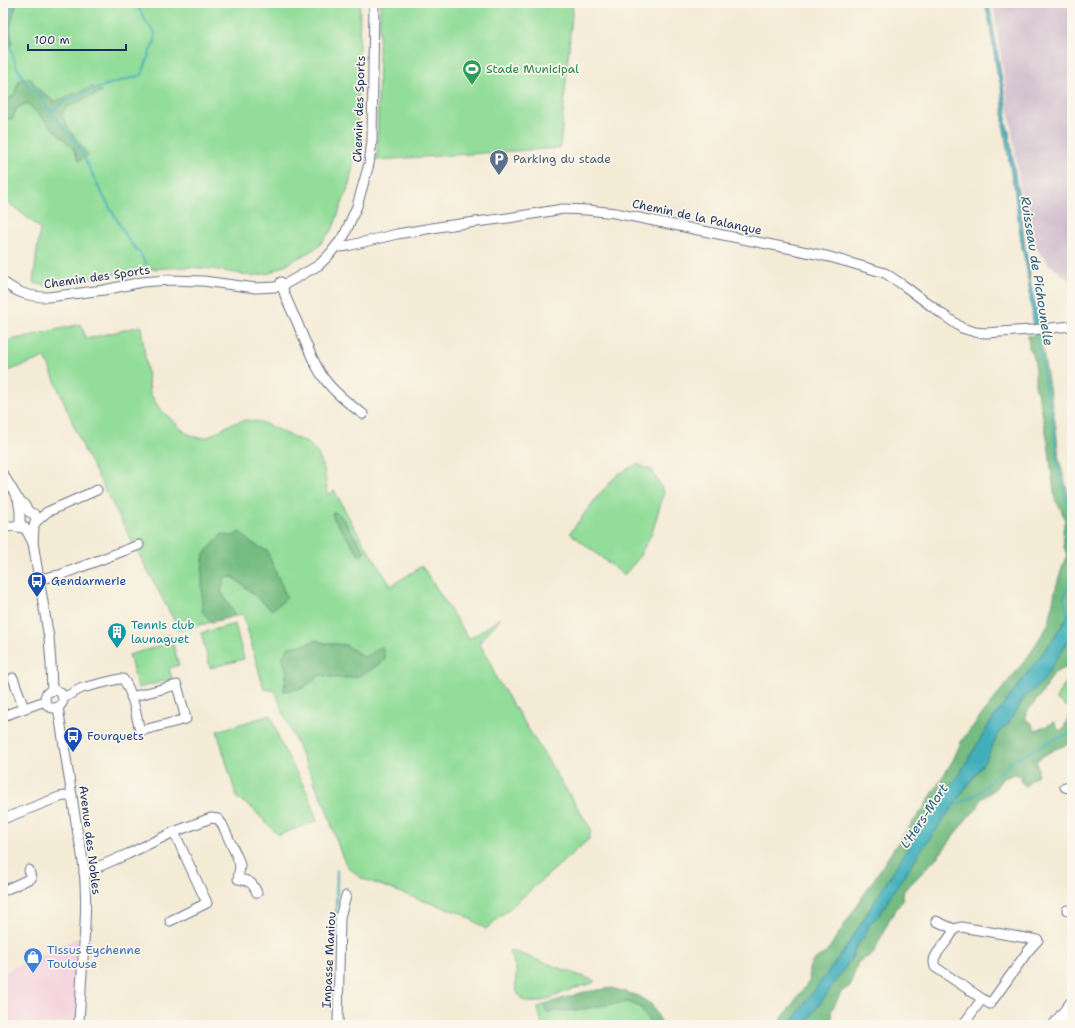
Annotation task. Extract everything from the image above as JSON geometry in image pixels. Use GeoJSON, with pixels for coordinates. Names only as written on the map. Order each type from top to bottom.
{"type":"FeatureCollection","features":[{"type":"Feature","properties":{"kind":"street","name":"Chemin des Sports"},"geometry":{"type":"LineString","coordinates":[[3,282],[23,294],[39,297],[104,290],[142,282],[168,280],[246,286],[282,284],[329,255],[344,236],[348,227],[359,199],[369,164],[372,141],[374,3]]}},
{"type":"Feature","properties":{"kind":"street","name":"Chemin de la Palanque"},"geometry":{"type":"LineString","coordinates":[[341,247],[397,234],[563,209],[614,212],[830,257],[885,273],[962,328],[975,332],[985,333],[1042,330],[1072,326]]}},
{"type":"Feature","properties":{"kind":"street"},"geometry":{"type":"LineString","coordinates":[[282,284],[316,366],[325,380],[338,395],[363,414]]}},
{"type":"Feature","properties":{"kind":"street"},"geometry":{"type":"LineString","coordinates":[[3,474],[18,499],[35,517],[32,543],[49,638],[52,664],[52,691]]}},
{"type":"Feature","properties":{"kind":"street"},"geometry":{"type":"LineString","coordinates":[[4,527],[30,529],[47,512],[97,490]]}},
{"type":"Feature","properties":{"kind":"street"},"geometry":{"type":"LineString","coordinates":[[18,499],[20,523],[32,543]]}},
{"type":"Feature","properties":{"kind":"street"},"geometry":{"type":"LineString","coordinates":[[4,527],[15,521],[23,513],[47,512]]}},
{"type":"Feature","properties":{"kind":"street"},"geometry":{"type":"LineString","coordinates":[[38,579],[60,575],[139,545]]}},
{"type":"Feature","properties":{"kind":"street"},"geometry":{"type":"LineString","coordinates":[[13,678],[24,708]]}},
{"type":"Feature","properties":{"kind":"street"},"geometry":{"type":"LineString","coordinates":[[63,698],[62,694],[56,690],[46,694],[45,701],[50,707],[58,707],[63,698],[82,688],[119,678],[123,679],[126,683],[140,731],[186,719],[177,685],[131,696]]}},
{"type":"Feature","properties":{"kind":"street"},"geometry":{"type":"LineString","coordinates":[[3,716],[45,701]]}},
{"type":"Feature","properties":{"kind":"street","name":"Avenue des Nobles"},"geometry":{"type":"LineString","coordinates":[[58,707],[78,835],[81,845],[84,873],[86,910],[79,1025]]}},
{"type":"Feature","properties":{"kind":"street"},"geometry":{"type":"LineString","coordinates":[[3,819],[59,797],[72,795]]}},
{"type":"Feature","properties":{"kind":"street"},"geometry":{"type":"LineString","coordinates":[[84,873],[174,832],[211,818],[218,819],[222,824],[239,861],[240,866],[238,879],[254,885],[257,893]]}},
{"type":"Feature","properties":{"kind":"street"},"geometry":{"type":"LineString","coordinates":[[170,921],[207,903],[174,832]]}},
{"type":"Feature","properties":{"kind":"street"},"geometry":{"type":"LineString","coordinates":[[3,891],[31,878],[28,870]]}},
{"type":"Feature","properties":{"kind":"street","name":"Impasse Maniou"},"geometry":{"type":"LineString","coordinates":[[338,1025],[340,918],[346,896]]}},
{"type":"Feature","properties":{"kind":"street"},"geometry":{"type":"LineString","coordinates":[[936,921],[954,929],[961,927],[1038,940],[1028,951],[990,1004],[935,967],[934,958],[952,936],[954,929]]}},
{"type":"Feature","properties":{"kind":"street"},"geometry":{"type":"LineString","coordinates":[[963,1025],[982,999]]}},
{"type":"Feature","properties":{"kind":"street"},"geometry":{"type":"LineString","coordinates":[[1054,1025],[1070,1003],[1072,1003]]}},
{"type":"Feature","properties":{"kind":"street"},"geometry":{"type":"LineString","coordinates":[[1062,1025],[1072,1011]]}},
{"type":"Feature","properties":{"kind":"shaded area"},"geometry":{"type":"Polygon","coordinates":[[[993,3],[1072,3],[1072,282],[1049,264],[1028,239],[993,3]]]}},
{"type":"Feature","properties":{"kind":"shaded area"},"geometry":{"type":"Polygon","coordinates":[[[77,938],[76,1025],[3,1025],[3,973],[77,938]]]}},
{"type":"Feature","properties":{"kind":"green space"},"geometry":{"type":"Polygon","coordinates":[[[5,3],[15,3],[16,5],[10,27],[12,44],[3,44],[3,14],[5,3]]]}},
{"type":"Feature","properties":{"kind":"green space"},"geometry":{"type":"Polygon","coordinates":[[[15,3],[360,3],[357,147],[349,185],[333,228],[318,247],[270,273],[252,276],[212,269],[187,267],[148,269],[50,286],[33,283],[40,228],[3,198],[3,119],[5,120],[17,108],[27,103],[73,148],[79,160],[88,155],[70,131],[62,116],[66,107],[101,92],[92,88],[55,102],[38,89],[19,81],[14,95],[3,103],[3,44],[12,43],[10,27],[16,5],[15,3]]]}},
{"type":"Feature","properties":{"kind":"green space","name":"Stade Municipal"},"geometry":{"type":"Polygon","coordinates":[[[380,3],[573,3],[560,148],[377,160],[380,3]]]}},
{"type":"Feature","properties":{"kind":"green space"},"geometry":{"type":"Polygon","coordinates":[[[30,77],[38,89],[54,102],[92,87],[102,92],[67,107],[62,115],[70,131],[88,155],[79,161],[73,148],[27,103],[17,108],[13,118],[3,119],[3,103],[14,95],[19,81],[30,77]]]}},
{"type":"Feature","properties":{"kind":"green space"},"geometry":{"type":"Polygon","coordinates":[[[81,324],[86,339],[141,326],[150,393],[159,408],[186,433],[199,438],[208,437],[231,424],[246,420],[261,422],[309,444],[318,454],[324,469],[328,496],[334,490],[354,527],[391,586],[422,566],[469,639],[501,618],[479,643],[492,664],[495,676],[591,829],[589,839],[486,929],[461,913],[361,878],[347,866],[341,854],[325,805],[303,758],[275,691],[264,689],[243,614],[235,616],[221,592],[224,577],[233,577],[272,610],[267,551],[250,542],[240,532],[202,611],[212,622],[179,630],[85,452],[45,357],[3,373],[3,343],[81,324]],[[332,514],[360,556],[365,552],[340,515],[332,514]],[[316,640],[307,644],[289,647],[284,690],[303,688],[320,675],[335,678],[364,657],[345,645],[324,643],[316,640]]]}},
{"type":"Feature","properties":{"kind":"green space"},"geometry":{"type":"Polygon","coordinates":[[[1040,334],[1056,428],[1059,459],[1072,509],[1072,586],[1069,596],[1071,611],[1051,642],[992,720],[960,773],[934,808],[843,952],[790,1025],[777,1025],[810,980],[809,970],[814,960],[826,953],[902,836],[923,809],[953,760],[962,740],[1029,655],[1049,623],[1055,591],[1067,555],[1064,547],[1063,531],[1065,520],[1061,509],[1055,500],[1048,443],[1041,406],[1035,386],[1035,361],[1029,348],[1028,336],[1040,334]]]}},
{"type":"Feature","properties":{"kind":"green space"},"geometry":{"type":"Polygon","coordinates":[[[637,464],[652,470],[664,492],[652,533],[638,559],[624,575],[570,533],[597,497],[617,475],[637,464]]]}},
{"type":"Feature","properties":{"kind":"green space"},"geometry":{"type":"Polygon","coordinates":[[[334,512],[340,515],[365,552],[360,556],[334,519],[332,514],[334,512]]]}},
{"type":"Feature","properties":{"kind":"green space"},"geometry":{"type":"Polygon","coordinates":[[[240,532],[250,542],[267,551],[287,598],[272,610],[234,577],[225,577],[221,592],[235,616],[212,622],[202,611],[202,569],[204,554],[222,534],[233,536],[240,532]]]}},
{"type":"Feature","properties":{"kind":"green space"},"geometry":{"type":"Polygon","coordinates":[[[235,624],[244,659],[210,668],[201,633],[235,624]]]}},
{"type":"Feature","properties":{"kind":"green space"},"geometry":{"type":"Polygon","coordinates":[[[170,635],[179,665],[169,668],[172,679],[138,688],[129,655],[163,645],[161,637],[170,635]]]}},
{"type":"Feature","properties":{"kind":"green space"},"geometry":{"type":"Polygon","coordinates":[[[1072,635],[1072,661],[1065,668],[1054,673],[1041,695],[1027,712],[1026,720],[1032,724],[1035,731],[1054,722],[1059,731],[1064,728],[1072,707],[1072,744],[1053,750],[1036,761],[1038,769],[1037,776],[1030,780],[1026,786],[1021,782],[1021,776],[1014,774],[1002,779],[994,790],[981,799],[977,809],[967,818],[941,853],[904,890],[902,901],[889,920],[873,954],[858,962],[850,986],[841,992],[831,1012],[833,1023],[831,1025],[805,1025],[851,959],[856,947],[865,936],[869,925],[880,914],[914,861],[985,761],[998,733],[1008,724],[1024,698],[1042,682],[1072,635]]]}},
{"type":"Feature","properties":{"kind":"green space"},"geometry":{"type":"Polygon","coordinates":[[[316,640],[324,643],[345,645],[364,657],[382,646],[385,659],[369,671],[355,677],[339,678],[320,675],[303,688],[284,691],[287,671],[282,658],[289,647],[307,644],[316,640]]]}},
{"type":"Feature","properties":{"kind":"green space"},"geometry":{"type":"Polygon","coordinates":[[[1072,676],[1072,706],[1070,707],[1056,699],[1064,685],[1072,676]]]}},
{"type":"Feature","properties":{"kind":"green space"},"geometry":{"type":"Polygon","coordinates":[[[271,715],[280,742],[308,794],[317,821],[278,835],[252,808],[237,798],[217,731],[271,715]]]}},
{"type":"Feature","properties":{"kind":"green space"},"geometry":{"type":"Polygon","coordinates":[[[510,950],[595,981],[542,1001],[527,1002],[521,998],[516,989],[516,970],[509,952],[510,950]]]}},
{"type":"Feature","properties":{"kind":"green space"},"geometry":{"type":"Polygon","coordinates":[[[612,988],[638,996],[651,1004],[663,1025],[651,1025],[640,1007],[628,1002],[578,1010],[546,1012],[545,1004],[584,992],[612,988]]]}},
{"type":"Feature","properties":{"kind":"green space"},"geometry":{"type":"Polygon","coordinates":[[[628,1002],[640,1007],[651,1025],[542,1025],[538,1008],[545,1004],[547,1012],[578,1010],[628,1002]]]}},
{"type":"Feature","properties":{"kind":"water"},"geometry":{"type":"Polygon","coordinates":[[[985,3],[989,3],[1007,109],[1006,122],[1009,131],[1018,189],[1031,286],[1037,310],[1039,324],[1033,325],[1015,189],[1003,123],[1001,86],[997,73],[985,3]]]}},
{"type":"Feature","properties":{"kind":"water"},"geometry":{"type":"Polygon","coordinates":[[[1072,610],[1072,635],[1042,682],[1024,698],[1008,724],[998,733],[985,761],[914,861],[880,914],[869,925],[865,936],[856,947],[851,959],[805,1025],[790,1025],[843,952],[934,808],[960,773],[992,720],[1051,642],[1072,610]]]}},
{"type":"Feature","properties":{"kind":"waterway"},"geometry":{"type":"LineString","coordinates":[[13,3],[8,22],[8,35],[16,65],[26,83],[38,93],[45,105],[79,147],[100,190],[129,241],[139,252],[146,264]]}},
{"type":"Feature","properties":{"kind":"waterway"},"geometry":{"type":"LineString","coordinates":[[51,112],[66,101],[106,85],[142,75],[155,41],[155,33],[147,23],[136,3]]}},
{"type":"Feature","properties":{"kind":"waterway","name":"Ruisseau de Pichounelle"},"geometry":{"type":"LineString","coordinates":[[1036,332],[1052,417],[1057,462],[1070,515],[1066,532],[1072,538]]}},
{"type":"Feature","properties":{"kind":"waterway","name":"Ruisseau de Pichounelle"},"geometry":{"type":"LineString","coordinates":[[1068,619],[1064,598],[1072,573]]}},
{"type":"Feature","properties":{"kind":"waterway"},"geometry":{"type":"LineString","coordinates":[[952,807],[981,792],[990,781],[1014,760],[1055,739],[1072,734]]}},
{"type":"Feature","properties":{"kind":"waterway"},"geometry":{"type":"LineString","coordinates":[[336,917],[337,870]]}},
{"type":"Feature","properties":{"kind":"place","name":"Stade Municipal"},"geometry":{"type":"Point","coordinates":[472,86]}},
{"type":"Feature","properties":{"kind":"place","name":"Parking du stade"},"geometry":{"type":"Point","coordinates":[499,176]}},
{"type":"Feature","properties":{"kind":"place","name":"Gendarmerie"},"geometry":{"type":"Point","coordinates":[37,598]}},
{"type":"Feature","properties":{"kind":"place","name":"Tennis club launaguet"},"geometry":{"type":"Point","coordinates":[117,649]}},
{"type":"Feature","properties":{"kind":"place","name":"Fourquets"},"geometry":{"type":"Point","coordinates":[73,753]}},
{"type":"Feature","properties":{"kind":"place","name":"Tissus Eychenne Toulouse"},"geometry":{"type":"Point","coordinates":[33,974]}},
{"type":"Feature","properties":{"kind":"water label","name":"L'Hers-Mort"},"geometry":{"type":"Point","coordinates":[924,816]}}]}
